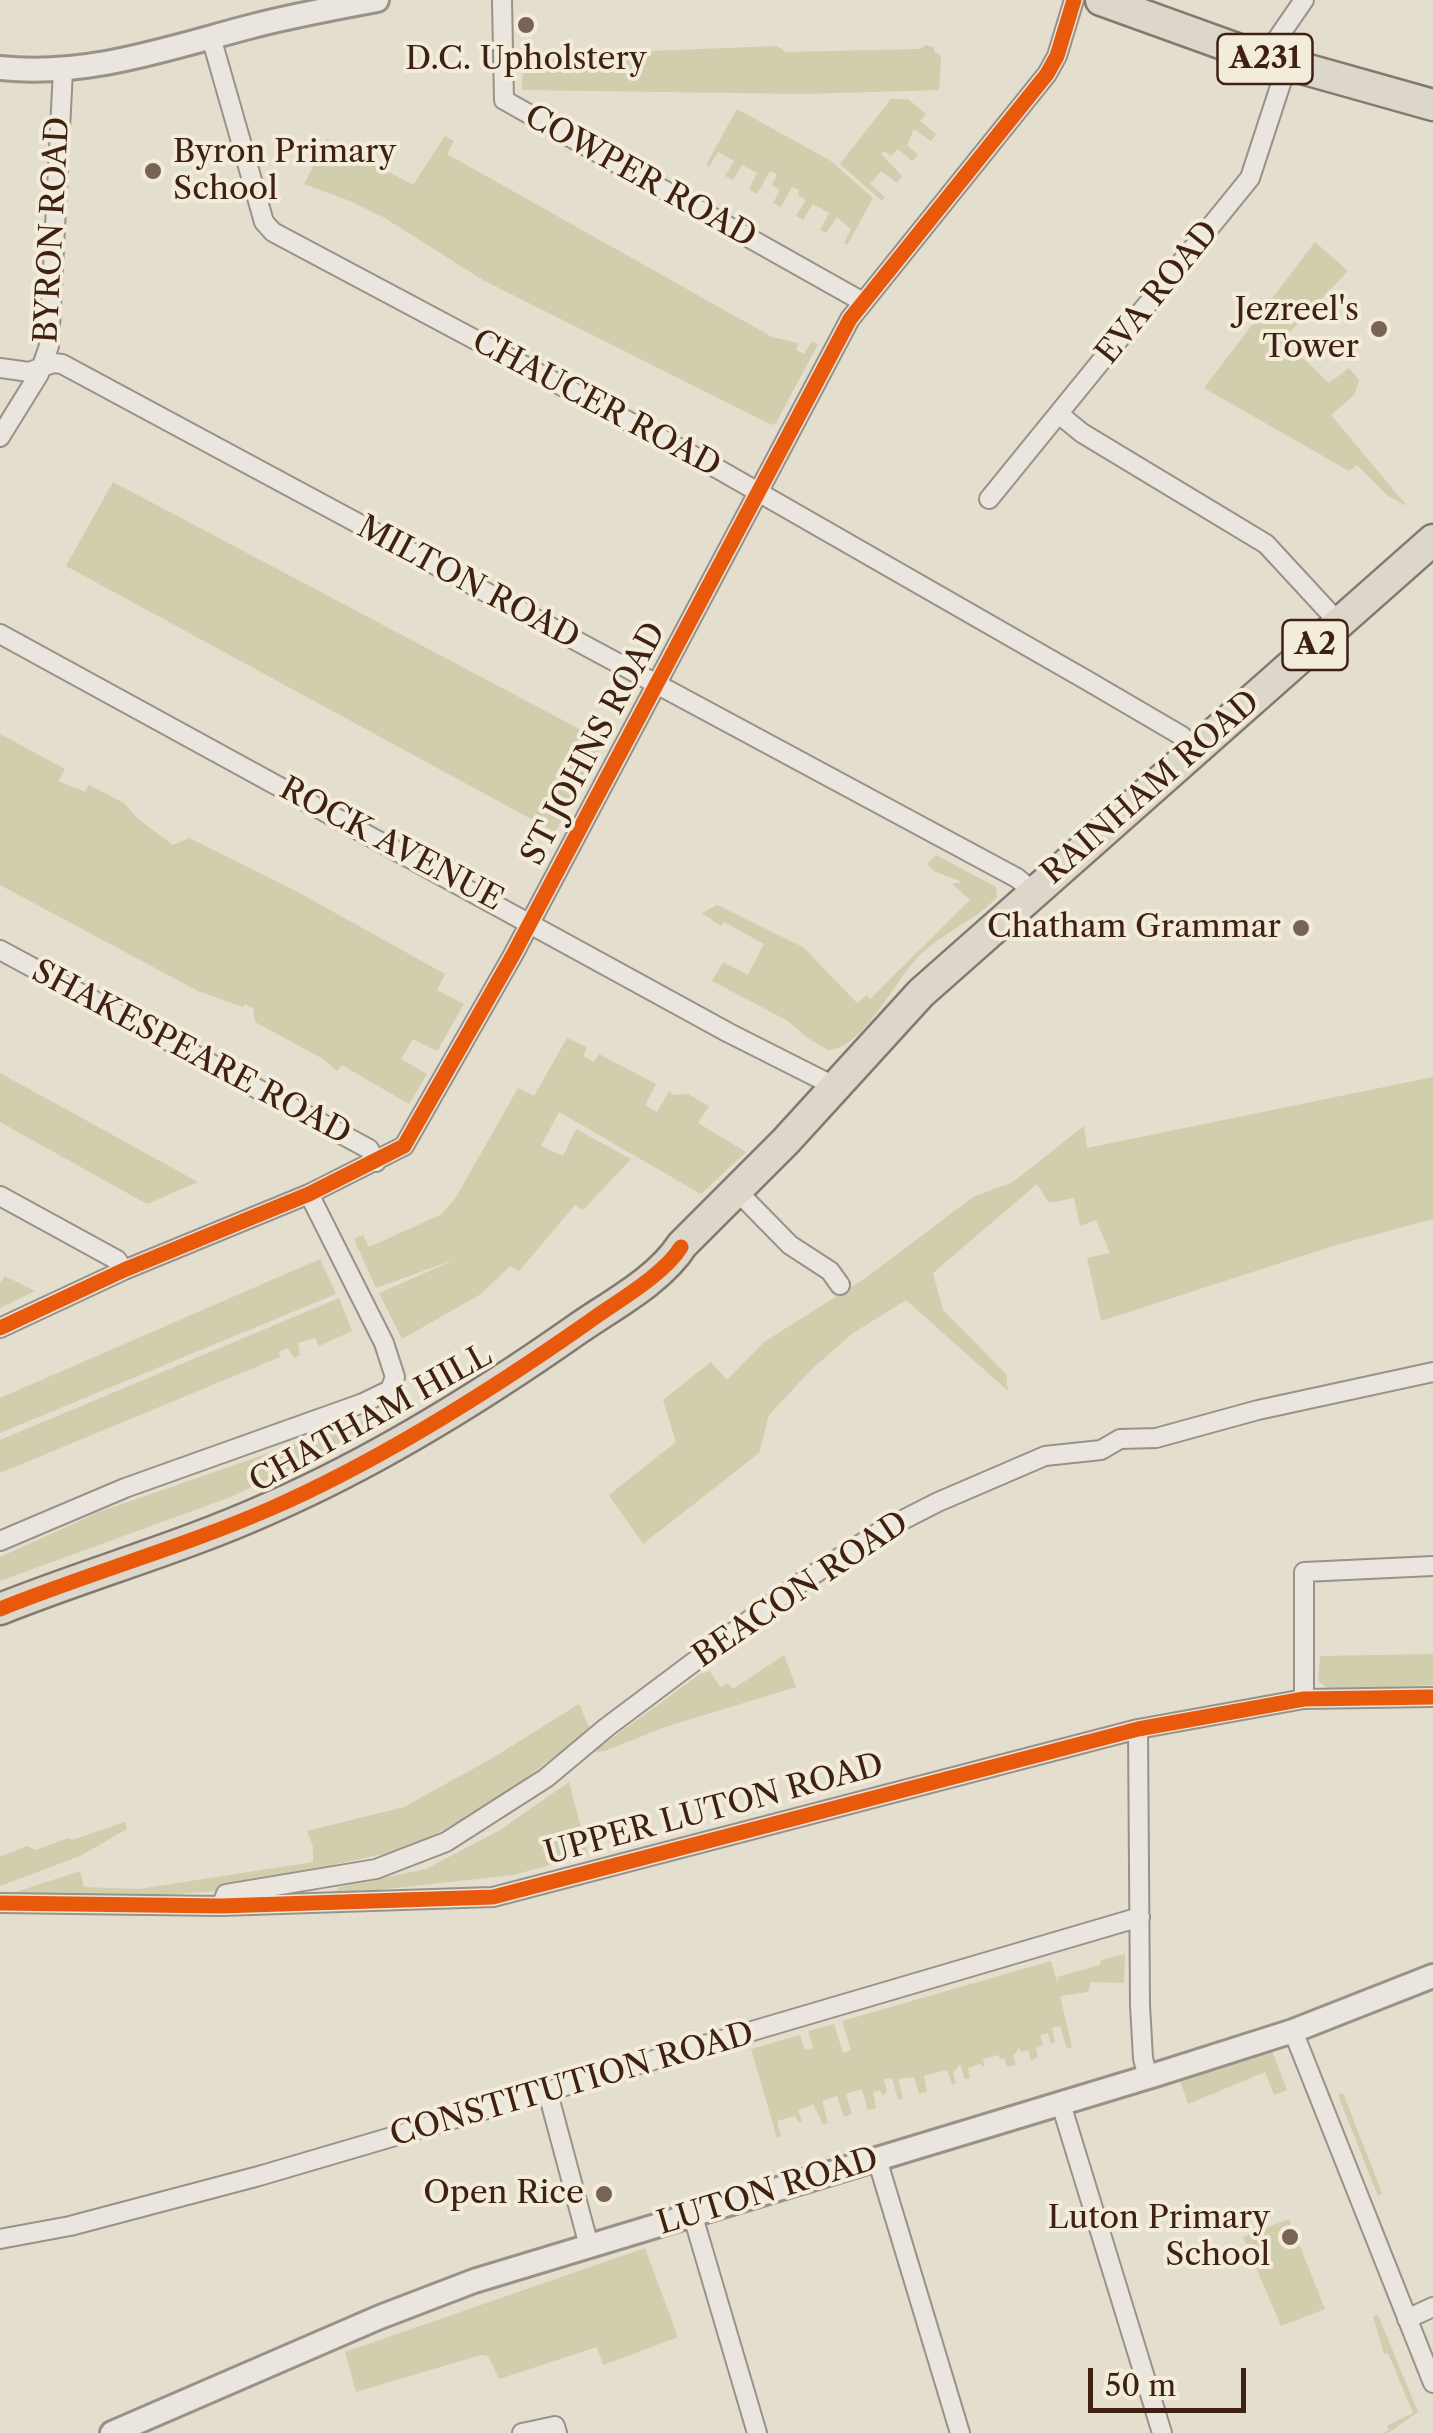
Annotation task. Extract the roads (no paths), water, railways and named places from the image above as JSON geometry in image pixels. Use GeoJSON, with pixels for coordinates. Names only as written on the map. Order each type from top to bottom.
{"type":"FeatureCollection","features":[{"type":"Feature","properties":{"kind":"main road","name":"A231"},"geometry":{"type":"LineString","coordinates":[[1101,0],[1278,63],[1433,105]]}},
{"type":"Feature","properties":{"kind":"main road","name":"RAINHAM ROAD"},"geometry":{"type":"LineString","coordinates":[[834,1086],[921,993],[1433,540]]}},
{"type":"Feature","properties":{"kind":"main road","name":"CHATHAM HILL"},"geometry":{"type":"LineString","coordinates":[[0,1608],[248,1518],[365,1460],[511,1375],[675,1256],[786,1142],[834,1086]]}},
{"type":"Feature","properties":{"kind":"street"},"geometry":{"type":"LineString","coordinates":[[0,68],[63,70],[110,64],[376,0]]}},
{"type":"Feature","properties":{"kind":"street","name":"COWPER ROAD"},"geometry":{"type":"LineString","coordinates":[[502,0],[504,100],[863,302]]}},
{"type":"Feature","properties":{"kind":"street","name":"ST JOHNS ROAD"},"geometry":{"type":"LineString","coordinates":[[0,1328],[124,1270],[309,1194],[402,1148],[411,1138],[863,302],[1047,74],[1057,56],[1074,0]]}},
{"type":"Feature","properties":{"kind":"street","name":"EVA ROAD"},"geometry":{"type":"LineString","coordinates":[[989,499],[1250,178],[1278,63],[1276,40],[1304,0]]}},
{"type":"Feature","properties":{"kind":"street","name":"CHAUCER ROAD"},"geometry":{"type":"LineString","coordinates":[[211,37],[264,222],[273,232],[760,493],[1156,721],[1196,749]]}},
{"type":"Feature","properties":{"kind":"street","name":"BYRON ROAD"},"geometry":{"type":"LineString","coordinates":[[0,438],[42,367],[50,338],[63,70]]}},
{"type":"Feature","properties":{"kind":"street","name":"MILTON ROAD"},"geometry":{"type":"LineString","coordinates":[[0,368],[30,372],[54,362],[62,364],[1017,878],[1034,892]]}},
{"type":"Feature","properties":{"kind":"street"},"geometry":{"type":"LineString","coordinates":[[1060,415],[1082,433],[1266,544],[1339,624]]}},
{"type":"Feature","properties":{"kind":"street","name":"ROCK AVENUE"},"geometry":{"type":"LineString","coordinates":[[0,634],[834,1086]]}},
{"type":"Feature","properties":{"kind":"street","name":"SHAKESPEARE ROAD"},"geometry":{"type":"LineString","coordinates":[[0,950],[370,1150],[376,1162]]}},
{"type":"Feature","properties":{"kind":"street"},"geometry":{"type":"LineString","coordinates":[[737,1191],[790,1245],[830,1271],[840,1285]]}},
{"type":"Feature","properties":{"kind":"street"},"geometry":{"type":"LineString","coordinates":[[0,1540],[125,1488],[363,1404],[390,1390],[395,1377],[384,1343],[309,1194]]}},
{"type":"Feature","properties":{"kind":"street"},"geometry":{"type":"LineString","coordinates":[[0,1196],[117,1260],[124,1270]]}},
{"type":"Feature","properties":{"kind":"street","name":"BEACON ROAD"},"geometry":{"type":"LineString","coordinates":[[221,1906],[228,1893],[376,1869],[446,1842],[546,1778],[790,1589],[881,1531],[938,1502],[1045,1456],[1101,1450],[1120,1440],[1151,1439],[1258,1410],[1433,1372]]}},
{"type":"Feature","properties":{"kind":"street"},"geometry":{"type":"LineString","coordinates":[[1304,1699],[1304,1572],[1433,1566]]}},
{"type":"Feature","properties":{"kind":"street","name":"UPPER LUTON ROAD"},"geometry":{"type":"LineString","coordinates":[[0,1904],[221,1906],[493,1898],[1138,1729],[1304,1699],[1433,1697]]}},
{"type":"Feature","properties":{"kind":"street"},"geometry":{"type":"LineString","coordinates":[[1138,1729],[1140,2004],[1148,2078]]}},
{"type":"Feature","properties":{"kind":"street","name":"CONSTITUTION ROAD"},"geometry":{"type":"LineString","coordinates":[[0,2239],[127,2211],[548,2093],[1140,1917]]}},
{"type":"Feature","properties":{"kind":"street","name":"LUTON ROAD"},"geometry":{"type":"LineString","coordinates":[[116,2432],[380,2317],[474,2281],[1148,2078],[1294,2030],[1433,1976]]}},
{"type":"Feature","properties":{"kind":"street"},"geometry":{"type":"LineString","coordinates":[[1294,2030],[1433,2383]]}},
{"type":"Feature","properties":{"kind":"street"},"geometry":{"type":"LineString","coordinates":[[548,2093],[589,2246]]}},
{"type":"Feature","properties":{"kind":"street"},"geometry":{"type":"LineString","coordinates":[[1062,2104],[1162,2433]]}},
{"type":"Feature","properties":{"kind":"street"},"geometry":{"type":"LineString","coordinates":[[877,2159],[960,2433]]}},
{"type":"Feature","properties":{"kind":"street"},"geometry":{"type":"LineString","coordinates":[[692,2213],[757,2433]]}},
{"type":"Feature","properties":{"kind":"street"},"geometry":{"type":"LineString","coordinates":[[1406,2319],[1433,2307]]}},
{"type":"Feature","properties":{"kind":"street"},"geometry":{"type":"LineString","coordinates":[[522,2433],[554,2426],[557,2433]]}},
{"type":"Feature","properties":{"kind":"place","name":"D.C. Upholstery"},"geometry":{"type":"Point","coordinates":[526,25]}},
{"type":"Feature","properties":{"kind":"place","name":"Byron Primary School"},"geometry":{"type":"Point","coordinates":[153,171]}},
{"type":"Feature","properties":{"kind":"place","name":"Jezreel's Tower"},"geometry":{"type":"Point","coordinates":[1379,329]}},
{"type":"Feature","properties":{"kind":"place","name":"Chatham Grammar"},"geometry":{"type":"Point","coordinates":[1301,928]}},
{"type":"Feature","properties":{"kind":"place","name":"Open Rice"},"geometry":{"type":"Point","coordinates":[604,2194]}},
{"type":"Feature","properties":{"kind":"place","name":"Luton Primary School"},"geometry":{"type":"Point","coordinates":[1290,2237]}}]}
